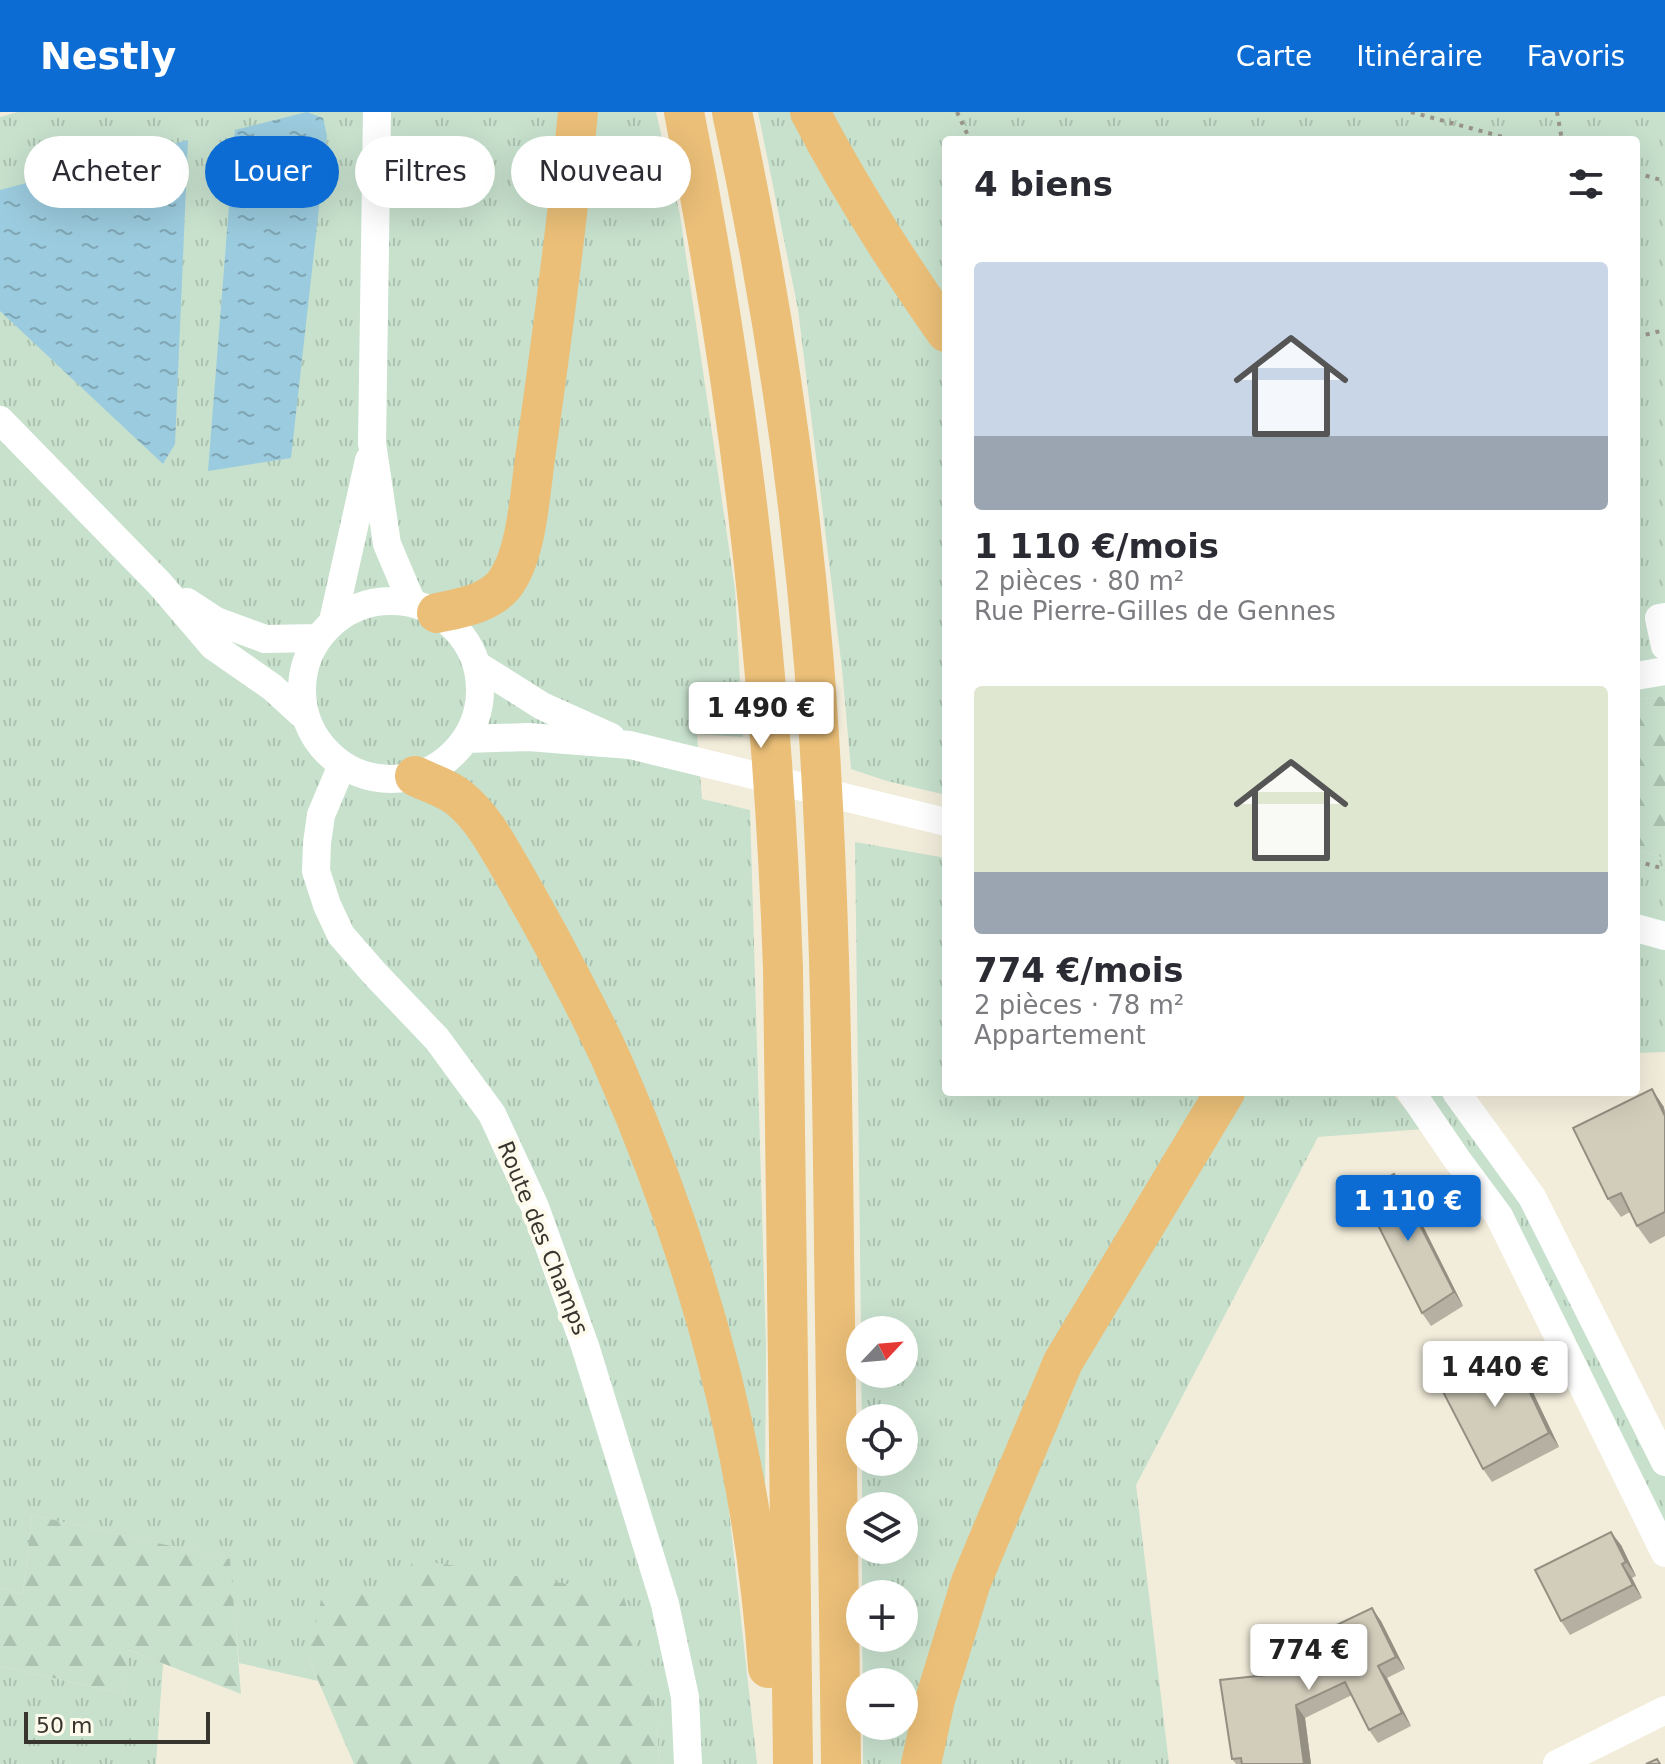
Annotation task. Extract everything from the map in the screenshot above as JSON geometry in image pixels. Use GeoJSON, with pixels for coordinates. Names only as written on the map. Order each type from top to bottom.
{"type":"FeatureCollection","features":[{"type":"Feature","properties":{"kind":"highway"},"geometry":{"type":"LineString","coordinates":[[424,608],[477,603],[491,597],[511,574],[523,543],[550,354],[578,112]]}},
{"type":"Feature","properties":{"kind":"highway"},"geometry":{"type":"LineString","coordinates":[[684,112],[727,349],[751,530],[768,697],[783,969],[793,1764]]}},
{"type":"Feature","properties":{"kind":"highway"},"geometry":{"type":"LineString","coordinates":[[732,112],[780,379],[804,563],[815,680],[830,955],[841,1764]]}},
{"type":"Feature","properties":{"kind":"highway"},"geometry":{"type":"LineString","coordinates":[[810,112],[872,221],[942,326]]}},
{"type":"Feature","properties":{"kind":"highway"},"geometry":{"type":"LineString","coordinates":[[415,776],[457,796],[477,815],[499,848],[582,999],[614,1065],[646,1143],[692,1272],[727,1402],[756,1560],[770,1698],[793,1764]]}},
{"type":"Feature","properties":{"kind":"highway"},"geometry":{"type":"LineString","coordinates":[[921,1764],[935,1700],[971,1582],[1063,1362],[1223,1096]]}},
{"type":"Feature","properties":{"kind":"street"},"geometry":{"type":"LineString","coordinates":[[377,112],[372,443],[387,544],[424,608]]}},
{"type":"Feature","properties":{"kind":"street"},"geometry":{"type":"LineString","coordinates":[[0,420],[160,584],[213,646],[272,687],[306,718]]}},
{"type":"Feature","properties":{"kind":"street"},"geometry":{"type":"LineString","coordinates":[[160,584],[216,621],[265,639],[325,630],[357,607],[384,600],[424,608],[454,627],[468,644],[477,665],[481,690],[477,715],[466,739],[435,768],[415,776],[390,780],[365,776],[342,765],[320,745],[306,718],[301,691],[305,663],[325,630],[372,443]]}},
{"type":"Feature","properties":{"kind":"street"},"geometry":{"type":"LineString","coordinates":[[1665,617],[1659,618],[1665,646]]}},
{"type":"Feature","properties":{"kind":"street"},"geometry":{"type":"LineString","coordinates":[[477,665],[542,706],[630,745]]}},
{"type":"Feature","properties":{"kind":"street"},"geometry":{"type":"LineString","coordinates":[[1640,675],[1665,671]]}},
{"type":"Feature","properties":{"kind":"street"},"geometry":{"type":"LineString","coordinates":[[466,739],[528,737],[630,745],[942,821]]}},
{"type":"Feature","properties":{"kind":"street","name":"Route des Champs"},"geometry":{"type":"LineString","coordinates":[[342,765],[321,815],[317,843],[316,871],[327,905],[341,935],[437,1039],[492,1114],[535,1207],[585,1346],[665,1604],[685,1697],[688,1764]]}},
{"type":"Feature","properties":{"kind":"street"},"geometry":{"type":"LineString","coordinates":[[1640,929],[1665,936]]}},
{"type":"Feature","properties":{"kind":"street"},"geometry":{"type":"LineString","coordinates":[[1414,1096],[1499,1216],[1665,1553]]}},
{"type":"Feature","properties":{"kind":"street"},"geometry":{"type":"LineString","coordinates":[[1459,1096],[1532,1197],[1665,1462]]}},
{"type":"Feature","properties":{"kind":"street"},"geometry":{"type":"LineString","coordinates":[[1557,1764],[1665,1710]]}},
{"type":"Feature","properties":{"kind":"path"},"geometry":{"type":"LineString","coordinates":[[957,112],[968,136]]}},
{"type":"Feature","properties":{"kind":"path"},"geometry":{"type":"LineString","coordinates":[[1411,112],[1499,136]]}},
{"type":"Feature","properties":{"kind":"path"},"geometry":{"type":"LineString","coordinates":[[1557,112],[1561,136]]}},
{"type":"Feature","properties":{"kind":"path"},"geometry":{"type":"LineString","coordinates":[[1640,174],[1665,181]]}},
{"type":"Feature","properties":{"kind":"path"},"geometry":{"type":"LineString","coordinates":[[1640,336],[1665,330]]}},
{"type":"Feature","properties":{"kind":"path"},"geometry":{"type":"LineString","coordinates":[[1640,862],[1665,869]]}},
{"type":"Feature","properties":{"kind":"green space"},"geometry":{"type":"Polygon","coordinates":[[[18,112],[656,112],[662,136],[511,136],[511,208],[678,208],[680,215],[735,589],[743,737],[697,734],[702,799],[750,810],[766,1347],[765,1498],[728,1502],[757,1764],[659,1764],[657,1725],[407,1593],[308,1657],[318,1681],[239,1663],[229,1559],[32,1515],[23,1594],[0,1588],[0,117],[18,112]]]}},
{"type":"Feature","properties":{"kind":"green space"},"geometry":{"type":"Polygon","coordinates":[[[758,112],[1665,112],[1665,696],[1640,699],[1640,136],[942,136],[942,794],[851,769],[842,669],[798,309],[758,112]]]}},
{"type":"Feature","properties":{"kind":"green space"},"geometry":{"type":"Polygon","coordinates":[[[1665,696],[1665,858],[1640,851],[1640,699],[1665,696]]]}},
{"type":"Feature","properties":{"kind":"green space"},"geometry":{"type":"Polygon","coordinates":[[[855,842],[942,857],[942,1096],[1394,1096],[1423,1129],[1318,1137],[1136,1485],[1169,1764],[863,1764],[863,1740],[918,1740],[918,1668],[863,1668],[862,1652],[918,1652],[918,1580],[862,1580],[862,1564],[918,1564],[918,1492],[862,1492],[862,1476],[918,1476],[918,1404],[862,1404],[861,1388],[918,1388],[918,1316],[861,1316],[855,842]]]}},
{"type":"Feature","properties":{"kind":"green space"},"geometry":{"type":"Polygon","coordinates":[[[1640,851],[1665,858],[1665,1052],[1640,1053],[1640,851]]]}},
{"type":"Feature","properties":{"kind":"green space"},"geometry":{"type":"Polygon","coordinates":[[[1424,1096],[1448,1096],[1524,1193],[1665,1477],[1665,1526],[1424,1096]]]}},
{"type":"Feature","properties":{"kind":"green space"},"geometry":{"type":"Polygon","coordinates":[[[32,1515],[230,1559],[241,1694],[129,1650],[125,1694],[0,1666],[0,1588],[23,1594],[32,1515]]]}},
{"type":"Feature","properties":{"kind":"green space"},"geometry":{"type":"Polygon","coordinates":[[[412,1559],[623,1593],[657,1725],[659,1764],[354,1764],[308,1657],[324,1587],[407,1593],[412,1559]]]}},
{"type":"Feature","properties":{"kind":"green space"},"geometry":{"type":"Polygon","coordinates":[[[128,1650],[163,1663],[156,1764],[0,1764],[0,1666],[125,1694],[128,1650]]]}},
{"type":"Feature","properties":{"kind":"water"},"geometry":{"type":"Polygon","coordinates":[[[307,112],[323,118],[327,136],[235,136],[235,130],[307,112]]]}},
{"type":"Feature","properties":{"kind":"water"},"geometry":{"type":"Polygon","coordinates":[[[24,184],[24,208],[185,208],[175,444],[163,464],[0,311],[0,190],[24,184]]]}},
{"type":"Feature","properties":{"kind":"water"},"geometry":{"type":"Polygon","coordinates":[[[229,208],[319,208],[291,458],[208,471],[229,208]]]}},
{"type":"Feature","properties":{"kind":"building"},"geometry":{"type":"Polygon","coordinates":[[[1652,1089],[1665,1116],[1665,1212],[1637,1226],[1621,1193],[1608,1199],[1573,1128],[1652,1089]]]}},
{"type":"Feature","properties":{"kind":"building"},"geometry":{"type":"Polygon","coordinates":[[[1394,1174],[1454,1292],[1422,1313],[1362,1193],[1394,1174]]]}},
{"type":"Feature","properties":{"kind":"building"},"geometry":{"type":"Polygon","coordinates":[[[1510,1350],[1549,1433],[1483,1469],[1439,1384],[1510,1350]]]}},
{"type":"Feature","properties":{"kind":"building"},"geometry":{"type":"Polygon","coordinates":[[[1611,1532],[1633,1585],[1561,1621],[1535,1570],[1611,1532]]]}},
{"type":"Feature","properties":{"kind":"building"},"geometry":{"type":"Polygon","coordinates":[[[1372,1608],[1396,1657],[1378,1666],[1402,1713],[1369,1730],[1345,1682],[1296,1705],[1304,1764],[1242,1764],[1241,1758],[1232,1759],[1220,1680],[1314,1670],[1301,1642],[1372,1608]]]}}]}
